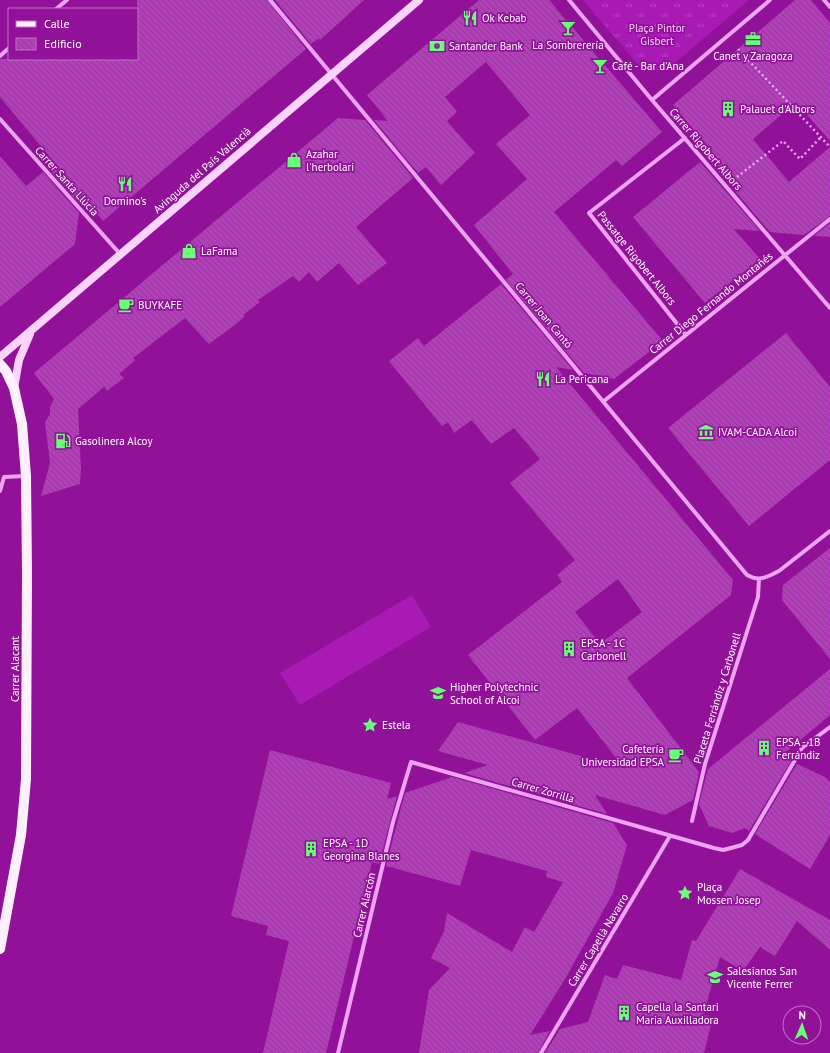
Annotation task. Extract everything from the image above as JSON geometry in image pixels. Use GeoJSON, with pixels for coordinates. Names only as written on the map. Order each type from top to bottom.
{"type":"FeatureCollection","features":[{"type":"Feature","properties":{"kind":"main road","name":"Avinguda del País Valencià"},"geometry":{"type":"LineString","coordinates":[[0,357],[419,0]]}},
{"type":"Feature","properties":{"kind":"main road","name":"Carrer Alacant"},"geometry":{"type":"LineString","coordinates":[[14,388],[20,360],[31,331]]}},
{"type":"Feature","properties":{"kind":"main road","name":"Carrer Alacant"},"geometry":{"type":"LineString","coordinates":[[0,364],[6,371],[14,388],[22,424],[26,476],[26,779],[21,835],[0,949]]}},
{"type":"Feature","properties":{"kind":"street"},"geometry":{"type":"LineString","coordinates":[[57,8],[66,0]]}},
{"type":"Feature","properties":{"kind":"street","name":"Carrer Joan Cantó"},"geometry":{"type":"LineString","coordinates":[[270,0],[604,401],[741,569],[753,579],[759,579]]}},
{"type":"Feature","properties":{"kind":"street","name":"Carrer Rigobert Albors"},"geometry":{"type":"LineString","coordinates":[[569,0],[652,100],[830,308]]}},
{"type":"Feature","properties":{"kind":"street"},"geometry":{"type":"LineString","coordinates":[[652,100],[770,0]]}},
{"type":"Feature","properties":{"kind":"street"},"geometry":{"type":"LineString","coordinates":[[824,0],[830,7]]}},
{"type":"Feature","properties":{"kind":"street"},"geometry":{"type":"LineString","coordinates":[[0,56],[8,49]]}},
{"type":"Feature","properties":{"kind":"street","name":"Carrer Santa Llúcia"},"geometry":{"type":"LineString","coordinates":[[0,119],[121,255]]}},
{"type":"Feature","properties":{"kind":"street","name":"Passatge Rigobert Albors"},"geometry":{"type":"LineString","coordinates":[[685,138],[589,213],[686,335]]}},
{"type":"Feature","properties":{"kind":"street","name":"Carrer Diego Fernando Montañés"},"geometry":{"type":"LineString","coordinates":[[604,401],[830,219]]}},
{"type":"Feature","properties":{"kind":"street"},"geometry":{"type":"LineString","coordinates":[[0,491],[4,477],[26,476]]}},
{"type":"Feature","properties":{"kind":"street"},"geometry":{"type":"LineString","coordinates":[[759,579],[780,571],[830,531]]}},
{"type":"Feature","properties":{"kind":"street","name":"Placeta Ferrándiz y Carbonell"},"geometry":{"type":"LineString","coordinates":[[692,822],[705,764],[758,597],[759,579]]}},
{"type":"Feature","properties":{"kind":"street","name":"Carrer Zorrilla"},"geometry":{"type":"LineString","coordinates":[[411,762],[723,850],[742,845],[748,840],[802,748],[830,727]]}},
{"type":"Feature","properties":{"kind":"street","name":"Carrer Alarcón"},"geometry":{"type":"LineString","coordinates":[[338,1053],[394,822],[411,762]]}},
{"type":"Feature","properties":{"kind":"street","name":"Carrer Capellà Navarro"},"geometry":{"type":"LineString","coordinates":[[541,1053],[670,836]]}},
{"type":"Feature","properties":{"kind":"path"},"geometry":{"type":"LineString","coordinates":[[738,49],[830,147]]}},
{"type":"Feature","properties":{"kind":"path"},"geometry":{"type":"LineString","coordinates":[[749,168],[783,141],[800,159],[821,137]]}},
{"type":"Feature","properties":{"kind":"green space","name":"Plaça Pintor Gisbert"},"geometry":{"type":"Polygon","coordinates":[[[583,0],[749,0],[670,67],[664,70],[652,71],[641,68],[583,0]]]}},
{"type":"Feature","properties":{"kind":"green space"},"geometry":{"type":"Polygon","coordinates":[[[412,595],[431,627],[300,705],[280,673],[412,595]]]}},
{"type":"Feature","properties":{"kind":"building"},"geometry":{"type":"Polygon","coordinates":[[[137,0],[267,0],[306,49],[103,221],[81,194],[80,204],[48,168],[55,163],[0,97],[0,59],[138,60],[137,0]]]}},
{"type":"Feature","properties":{"kind":"building"},"geometry":{"type":"Polygon","coordinates":[[[275,0],[364,0],[320,40],[319,38],[311,44],[275,0]]]}},
{"type":"Feature","properties":{"kind":"building"},"geometry":{"type":"Polygon","coordinates":[[[479,0],[549,0],[662,132],[622,166],[616,160],[554,212],[663,341],[614,379],[584,373],[506,280],[513,274],[474,225],[527,179],[496,144],[530,115],[486,62],[445,97],[457,112],[447,121],[475,153],[441,185],[426,167],[418,173],[374,120],[388,121],[367,95],[479,0]]]}},
{"type":"Feature","properties":{"kind":"building"},"geometry":{"type":"Polygon","coordinates":[[[795,0],[811,0],[830,23],[830,141],[796,102],[753,139],[789,182],[830,147],[830,216],[804,235],[770,232],[706,157],[713,152],[673,105],[795,0]]]}},
{"type":"Feature","properties":{"kind":"building"},"geometry":{"type":"Polygon","coordinates":[[[338,118],[365,120],[413,178],[356,227],[387,263],[358,285],[339,263],[317,282],[309,272],[299,282],[293,276],[258,300],[260,302],[243,315],[245,316],[209,344],[185,318],[133,358],[135,360],[119,374],[124,378],[107,391],[104,387],[78,409],[81,469],[80,484],[41,496],[50,463],[45,422],[50,414],[50,407],[54,399],[34,373],[338,118]]]}},
{"type":"Feature","properties":{"kind":"building"},"geometry":{"type":"Polygon","coordinates":[[[0,156],[26,186],[43,172],[79,213],[75,244],[0,307],[0,156]]]}},
{"type":"Feature","properties":{"kind":"building"},"geometry":{"type":"Polygon","coordinates":[[[700,162],[760,231],[734,229],[760,259],[705,303],[633,217],[700,162]]]}},
{"type":"Feature","properties":{"kind":"building"},"geometry":{"type":"Polygon","coordinates":[[[830,223],[830,237],[814,236],[830,223]]]}},
{"type":"Feature","properties":{"kind":"building"},"geometry":{"type":"Polygon","coordinates":[[[501,284],[573,370],[556,367],[733,580],[731,595],[627,678],[699,772],[693,800],[665,815],[595,795],[607,814],[464,773],[488,765],[438,751],[458,722],[624,768],[577,708],[535,740],[468,655],[562,582],[557,575],[575,560],[510,483],[540,459],[514,428],[491,444],[472,420],[454,433],[448,422],[442,426],[389,361],[418,338],[424,346],[501,284]],[[618,579],[575,612],[600,644],[642,612],[618,579]]]}},
{"type":"Feature","properties":{"kind":"building","name":"IVAM-CADA Alcoi"},"geometry":{"type":"Polygon","coordinates":[[[786,333],[830,387],[830,460],[749,526],[668,428],[786,333]]]}},
{"type":"Feature","properties":{"kind":"building"},"geometry":{"type":"Polygon","coordinates":[[[830,548],[830,659],[782,600],[783,585],[830,548]]]}},
{"type":"Feature","properties":{"kind":"building","name":"EPSA - 1B Ferrándiz"},"geometry":{"type":"Polygon","coordinates":[[[830,669],[830,715],[781,756],[791,761],[749,831],[745,828],[732,833],[709,826],[699,804],[708,769],[830,669]]]}},
{"type":"Feature","properties":{"kind":"building","name":"EPSA - 1D Georgina Blanes"},"geometry":{"type":"Polygon","coordinates":[[[270,750],[391,783],[387,799],[397,796],[379,864],[372,862],[326,1053],[263,1053],[289,941],[266,935],[268,926],[231,916],[270,750]]]}},
{"type":"Feature","properties":{"kind":"building"},"geometry":{"type":"Polygon","coordinates":[[[797,764],[825,777],[830,782],[830,835],[810,869],[755,834],[797,764]]]}},
{"type":"Feature","properties":{"kind":"building"},"geometry":{"type":"Polygon","coordinates":[[[452,777],[613,823],[627,845],[613,893],[565,979],[530,1035],[550,1031],[538,1053],[419,1053],[429,990],[450,968],[431,958],[444,931],[447,913],[512,952],[525,927],[534,932],[563,882],[546,877],[547,871],[471,850],[460,886],[386,866],[405,793],[452,777]]]}},
{"type":"Feature","properties":{"kind":"building"},"geometry":{"type":"Polygon","coordinates":[[[740,869],[830,920],[830,950],[797,921],[775,956],[760,947],[743,971],[720,957],[703,1015],[713,1017],[704,1053],[545,1053],[560,1029],[588,1022],[605,975],[617,979],[623,965],[681,980],[692,940],[696,941],[740,869]]]}},
{"type":"Feature","properties":{"kind":"place","name":"Ok Kebab"},"geometry":{"type":"Point","coordinates":[470,18]}},
{"type":"Feature","properties":{"kind":"place","name":"La Sombrerería"},"geometry":{"type":"Point","coordinates":[568,28]}},
{"type":"Feature","properties":{"kind":"place","name":"Canet y Zaragoza"},"geometry":{"type":"Point","coordinates":[753,39]}},
{"type":"Feature","properties":{"kind":"place","name":"Santander Bank"},"geometry":{"type":"Point","coordinates":[437,46]}},
{"type":"Feature","properties":{"kind":"place","name":"Café - Bar d'Ana"},"geometry":{"type":"Point","coordinates":[600,66]}},
{"type":"Feature","properties":{"kind":"place","name":"Palauet d'Albors"},"geometry":{"type":"Point","coordinates":[728,109]}},
{"type":"Feature","properties":{"kind":"place","name":"Azahar l'herbolari"},"geometry":{"type":"Point","coordinates":[294,160]}},
{"type":"Feature","properties":{"kind":"place","name":"Domino's"},"geometry":{"type":"Point","coordinates":[125,184]}},
{"type":"Feature","properties":{"kind":"place","name":"LaFama"},"geometry":{"type":"Point","coordinates":[189,251]}},
{"type":"Feature","properties":{"kind":"place","name":"BUYKAFE"},"geometry":{"type":"Point","coordinates":[126,305]}},
{"type":"Feature","properties":{"kind":"place","name":"La Pericana"},"geometry":{"type":"Point","coordinates":[543,379]}},
{"type":"Feature","properties":{"kind":"place","name":"IVAM-CADA Alcoi"},"geometry":{"type":"Point","coordinates":[706,432]}},
{"type":"Feature","properties":{"kind":"place","name":"Gasolinera Alcoy"},"geometry":{"type":"Point","coordinates":[63,441]}},
{"type":"Feature","properties":{"kind":"place","name":"EPSA - 1C Carbonell"},"geometry":{"type":"Point","coordinates":[569,649]}},
{"type":"Feature","properties":{"kind":"place","name":"Higher Polytechnic School of Alcoi"},"geometry":{"type":"Point","coordinates":[438,693]}},
{"type":"Feature","properties":{"kind":"place","name":"Estela"},"geometry":{"type":"Point","coordinates":[370,725]}},
{"type":"Feature","properties":{"kind":"place","name":"EPSA - 1B Ferrándiz"},"geometry":{"type":"Point","coordinates":[764,748]}},
{"type":"Feature","properties":{"kind":"place","name":"Cafetería Universidad EPSA"},"geometry":{"type":"Point","coordinates":[676,755]}},
{"type":"Feature","properties":{"kind":"place","name":"EPSA - 1D Georgina Blanes"},"geometry":{"type":"Point","coordinates":[311,849]}},
{"type":"Feature","properties":{"kind":"place","name":"Plaça Mossen Josep"},"geometry":{"type":"Point","coordinates":[685,893]}},
{"type":"Feature","properties":{"kind":"place","name":"Salesianos San Vicente Ferrer"},"geometry":{"type":"Point","coordinates":[715,977]}},
{"type":"Feature","properties":{"kind":"place","name":"Capella la Santari Maria Auxilladora"},"geometry":{"type":"Point","coordinates":[624,1013]}}]}
